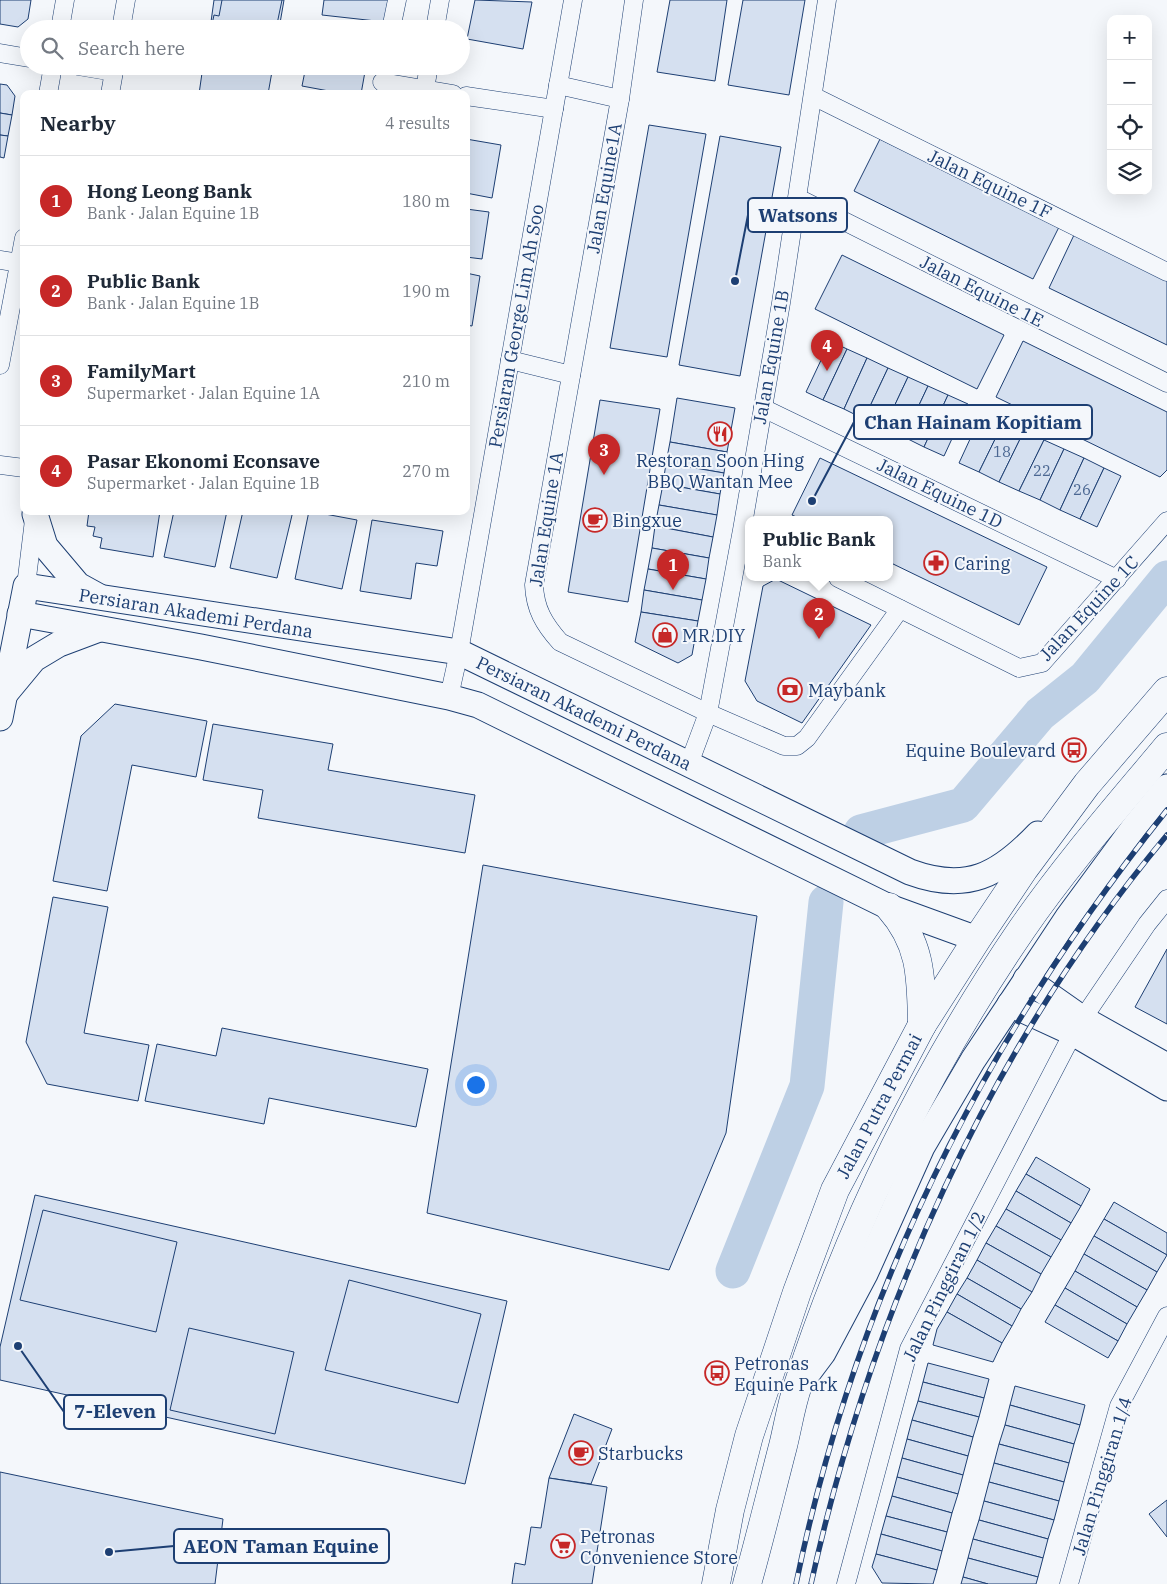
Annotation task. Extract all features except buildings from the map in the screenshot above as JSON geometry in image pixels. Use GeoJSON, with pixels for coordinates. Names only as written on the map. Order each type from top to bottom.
{"type":"FeatureCollection","features":[{"type":"Feature","properties":{"kind":"main road","name":"Jalan Putra Permai"},"geometry":{"type":"LineString","coordinates":[[716,1584],[730,1510],[749,1436],[797,1292],[835,1190],[922,1025],[977,939],[1024,869],[1087,784],[1167,691]]}},
{"type":"Feature","properties":{"kind":"main road","name":"Jalan Putra Permai"},"geometry":{"type":"LineString","coordinates":[[747,1584],[797,1389],[822,1314],[863,1212],[896,1142],[952,1041],[1022,929],[1075,858],[1167,747]]}},
{"type":"Feature","properties":{"kind":"main road"},"geometry":{"type":"LineString","coordinates":[[888,907],[902,922],[916,949],[921,977],[922,1025]]}},
{"type":"Feature","properties":{"kind":"main road"},"geometry":{"type":"LineString","coordinates":[[977,939],[988,942],[1000,940],[1022,929]]}},
{"type":"Feature","properties":{"kind":"street"},"geometry":{"type":"LineString","coordinates":[[62,20],[65,0]]}},
{"type":"Feature","properties":{"kind":"street"},"geometry":{"type":"LineString","coordinates":[[123,20],[126,0]]}},
{"type":"Feature","properties":{"kind":"street"},"geometry":{"type":"LineString","coordinates":[[393,20],[397,0]]}},
{"type":"Feature","properties":{"kind":"street"},"geometry":{"type":"LineString","coordinates":[[437,20],[440,0]]}},
{"type":"Feature","properties":{"kind":"street","name":"Persiaran George Lim Ah Soo"},"geometry":{"type":"LineString","coordinates":[[449,697],[459,652],[573,0]]}},
{"type":"Feature","properties":{"kind":"street","name":"Jalan Equine1A"},"geometry":{"type":"LineString","coordinates":[[570,375],[620,99],[634,0]]}},
{"type":"Feature","properties":{"kind":"street","name":"Jalan Equine 1B"},"geometry":{"type":"LineString","coordinates":[[747,516],[763,408],[798,198],[827,0]]}},
{"type":"Feature","properties":{"kind":"street"},"geometry":{"type":"LineString","coordinates":[[0,53],[20,56]]}},
{"type":"Feature","properties":{"kind":"street"},"geometry":{"type":"LineString","coordinates":[[49,90],[51,75]]}},
{"type":"Feature","properties":{"kind":"street"},"geometry":{"type":"LineString","coordinates":[[111,90],[114,75]]}},
{"type":"Feature","properties":{"kind":"street"},"geometry":{"type":"LineString","coordinates":[[424,90],[427,75]]}},
{"type":"Feature","properties":{"kind":"street"},"geometry":{"type":"LineString","coordinates":[[382,81],[416,90]]}},
{"type":"Feature","properties":{"kind":"street"},"geometry":{"type":"LineString","coordinates":[[558,85],[620,99]]}},
{"type":"Feature","properties":{"kind":"street","name":"Jalan Equine 1F"},"geometry":{"type":"LineString","coordinates":[[813,96],[1167,272]]}},
{"type":"Feature","properties":{"kind":"street"},"geometry":{"type":"LineString","coordinates":[[470,97],[554,109]]}},
{"type":"Feature","properties":{"kind":"street","name":"Jalan Equine 1E"},"geometry":{"type":"LineString","coordinates":[[798,198],[1167,383]]}},
{"type":"Feature","properties":{"kind":"street"},"geometry":{"type":"LineString","coordinates":[[0,260],[20,263],[0,364]]}},
{"type":"Feature","properties":{"kind":"street"},"geometry":{"type":"LineString","coordinates":[[510,360],[570,375]]}},
{"type":"Feature","properties":{"kind":"street","name":"Jalan Equine 1A"},"geometry":{"type":"LineString","coordinates":[[570,375],[534,585],[534,600],[539,613],[545,626],[560,642],[708,713]]}},
{"type":"Feature","properties":{"kind":"street","name":"Jalan Equine 1D"},"geometry":{"type":"LineString","coordinates":[[763,408],[1117,579]]}},
{"type":"Feature","properties":{"kind":"street"},"geometry":{"type":"LineString","coordinates":[[0,465],[20,468]]}},
{"type":"Feature","properties":{"kind":"street"},"geometry":{"type":"LineString","coordinates":[[2,706],[26,586],[35,515]]}},
{"type":"Feature","properties":{"kind":"street"},"geometry":{"type":"LineString","coordinates":[[36,515],[45,546],[60,565],[78,585],[104,600]]}},
{"type":"Feature","properties":{"kind":"street","name":"Jalan Equine 1C"},"geometry":{"type":"LineString","coordinates":[[844,581],[1019,668],[1042,663],[1167,521]]}},
{"type":"Feature","properties":{"kind":"street","name":"Jalan Equine 1B"},"geometry":{"type":"LineString","coordinates":[[689,764],[708,713],[745,532]]}},
{"type":"Feature","properties":{"kind":"street","name":"Persiaran Akademi Perdana"},"geometry":{"type":"LineString","coordinates":[[26,586],[104,600],[459,652],[910,872],[934,881],[950,881],[987,875],[1014,858],[1087,784]]}},
{"type":"Feature","properties":{"kind":"street"},"geometry":{"type":"LineString","coordinates":[[708,713],[784,746],[796,746],[807,738],[900,609]]}},
{"type":"Feature","properties":{"kind":"street","name":"Persiaran Akademi Perdana"},"geometry":{"type":"LineString","coordinates":[[20,614],[201,647],[449,697],[478,705],[888,907],[977,939]]}},
{"type":"Feature","properties":{"kind":"street"},"geometry":{"type":"LineString","coordinates":[[2,706],[34,660],[59,644],[99,629]]}},
{"type":"Feature","properties":{"kind":"street"},"geometry":{"type":"LineString","coordinates":[[797,1389],[823,1352],[865,1274],[922,1147],[973,1060],[1068,917],[1135,826],[1167,787]]}},
{"type":"Feature","properties":{"kind":"street","name":"Jalan Pinggiran 1/2"},"geometry":{"type":"LineString","coordinates":[[846,1584],[909,1349],[1078,1026],[1147,924],[1167,899]]}},
{"type":"Feature","properties":{"kind":"street"},"geometry":{"type":"LineString","coordinates":[[1026,980],[1078,1026],[1167,1088]]}},
{"type":"Feature","properties":{"kind":"street"},"geometry":{"type":"LineString","coordinates":[[1010,1004],[1078,1026],[1167,1066]]}},
{"type":"Feature","properties":{"kind":"street","name":"Jalan Pinggiran 1/4"},"geometry":{"type":"LineString","coordinates":[[1069,1584],[1119,1406],[1167,1316]]}},
{"type":"Feature","properties":{"kind":"waterway"},"geometry":{"type":"LineString","coordinates":[[861,832],[963,805],[1040,714],[1085,678],[1167,578]]}},
{"type":"Feature","properties":{"kind":"waterway"},"geometry":{"type":"LineString","coordinates":[[733,1271],[807,1086],[826,902]]}},
{"type":"Feature","properties":{"kind":"railway"},"geometry":{"type":"LineString","coordinates":[[796,1584],[821,1478],[853,1374],[891,1273],[935,1175],[985,1079],[1040,987],[1101,897],[1167,810]]}},
{"type":"Feature","properties":{"kind":"railway"},"geometry":{"type":"LineString","coordinates":[[811,1584],[836,1483],[867,1383],[903,1284],[944,1188],[992,1095],[1044,1004],[1103,918],[1167,835]]}},
{"type":"Feature","properties":{"kind":"place","name":"Watsons"},"geometry":{"type":"Point","coordinates":[735,281]}},
{"type":"Feature","properties":{"kind":"place","name":"Pasar Ekonomi Econsave"},"geometry":{"type":"Point","coordinates":[827,371]}},
{"type":"Feature","properties":{"kind":"place","name":"Restoran Soon Hing BBQ Wantan Mee"},"geometry":{"type":"Point","coordinates":[720,434]}},
{"type":"Feature","properties":{"kind":"place","name":"FamilyMart"},"geometry":{"type":"Point","coordinates":[604,475]}},
{"type":"Feature","properties":{"kind":"place","name":"Chan Hainam Kopitiam"},"geometry":{"type":"Point","coordinates":[812,501]}},
{"type":"Feature","properties":{"kind":"place","name":"Bingxue"},"geometry":{"type":"Point","coordinates":[595,520]}},
{"type":"Feature","properties":{"kind":"place","name":"Caring"},"geometry":{"type":"Point","coordinates":[936,563]}},
{"type":"Feature","properties":{"kind":"place","name":"Hong Leong Bank"},"geometry":{"type":"Point","coordinates":[673,590]}},
{"type":"Feature","properties":{"kind":"place","name":"MR.DIY"},"geometry":{"type":"Point","coordinates":[665,635]}},
{"type":"Feature","properties":{"kind":"place","name":"Public Bank"},"geometry":{"type":"Point","coordinates":[819,639]}},
{"type":"Feature","properties":{"kind":"place","name":"Maybank"},"geometry":{"type":"Point","coordinates":[790,690]}},
{"type":"Feature","properties":{"kind":"place","name":"Equine Boulevard"},"geometry":{"type":"Point","coordinates":[1074,750]}},
{"type":"Feature","properties":{"kind":"place","name":"7-Eleven"},"geometry":{"type":"Point","coordinates":[18,1346]}},
{"type":"Feature","properties":{"kind":"place","name":"Petronas Equine Park"},"geometry":{"type":"Point","coordinates":[717,1373]}},
{"type":"Feature","properties":{"kind":"place","name":"Starbucks"},"geometry":{"type":"Point","coordinates":[581,1453]}},
{"type":"Feature","properties":{"kind":"place","name":"Petronas Convenience Store"},"geometry":{"type":"Point","coordinates":[563,1546]}},
{"type":"Feature","properties":{"kind":"place","name":"AEON Taman Equine"},"geometry":{"type":"Point","coordinates":[109,1552]}}]}
